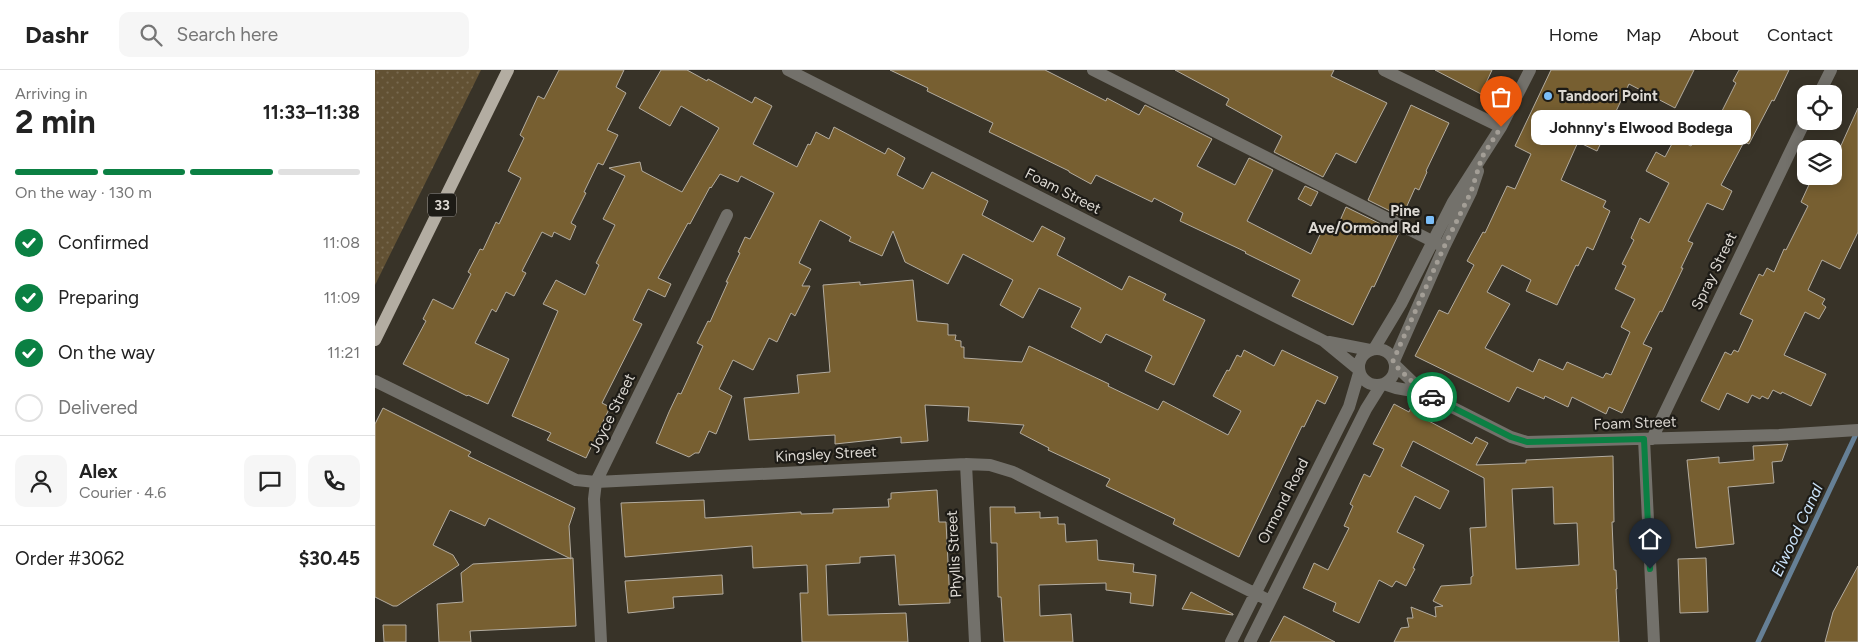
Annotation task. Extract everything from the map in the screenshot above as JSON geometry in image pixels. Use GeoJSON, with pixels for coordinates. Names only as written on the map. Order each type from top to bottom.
{"type":"FeatureCollection","features":[{"type":"Feature","properties":{"kind":"main road","name":"33"},"geometry":{"type":"LineString","coordinates":[[375,340],[508,70]]}},
{"type":"Feature","properties":{"kind":"street","name":"Foam Street"},"geometry":{"type":"LineString","coordinates":[[788,70],[1324,341],[1359,371]]}},
{"type":"Feature","properties":{"kind":"street"},"geometry":{"type":"LineString","coordinates":[[1093,70],[1439,244]]}},
{"type":"Feature","properties":{"kind":"street"},"geometry":{"type":"LineString","coordinates":[[1384,70],[1501,127]]}},
{"type":"Feature","properties":{"kind":"street"},"geometry":{"type":"LineString","coordinates":[[1383,384],[1376,385],[1366,382],[1359,371],[1361,358],[1372,350],[1471,192],[1482,157],[1501,127],[1530,70]]}},
{"type":"Feature","properties":{"kind":"street"},"geometry":{"type":"LineString","coordinates":[[1824,85],[1831,70]]}},
{"type":"Feature","properties":{"kind":"street","name":"Spray Street"},"geometry":{"type":"LineString","coordinates":[[1653,642],[1648,439],[1801,130]]}},
{"type":"Feature","properties":{"kind":"street","name":"Joyce Street"},"geometry":{"type":"LineString","coordinates":[[601,642],[594,499],[597,482],[727,215]]}},
{"type":"Feature","properties":{"kind":"street"},"geometry":{"type":"LineString","coordinates":[[1250,642],[1366,409],[1383,384],[1393,376],[1394,363],[1439,244]]}},
{"type":"Feature","properties":{"kind":"street","name":"Foam Street"},"geometry":{"type":"LineString","coordinates":[[1324,341],[1372,350]]}},
{"type":"Feature","properties":{"kind":"street"},"geometry":{"type":"LineString","coordinates":[[1372,350],[1386,352],[1394,363]]}},
{"type":"Feature","properties":{"kind":"street","name":"Foam Street"},"geometry":{"type":"LineString","coordinates":[[1394,363],[1424,393]]}},
{"type":"Feature","properties":{"kind":"street","name":"Ormond Road"},"geometry":{"type":"LineString","coordinates":[[1231,642],[1349,407],[1359,371]]}},
{"type":"Feature","properties":{"kind":"street","name":"Kingsley Street"},"geometry":{"type":"LineString","coordinates":[[375,381],[576,480],[597,482],[966,464],[990,465],[1013,472],[1270,601]]}},
{"type":"Feature","properties":{"kind":"street","name":"Foam Street"},"geometry":{"type":"LineString","coordinates":[[1383,384],[1424,393],[1511,437],[1527,442],[1779,435],[1858,430]]}},
{"type":"Feature","properties":{"kind":"street","name":"Phyllis Street"},"geometry":{"type":"LineString","coordinates":[[966,464],[975,642]]}},
{"type":"Feature","properties":{"kind":"shaded area"},"geometry":{"type":"Polygon","coordinates":[[[375,70],[481,70],[375,285],[375,70]]]}},
{"type":"Feature","properties":{"kind":"building"},"geometry":{"type":"Polygon","coordinates":[[[559,70],[624,70],[616,87],[626,93],[607,130],[618,135],[603,165],[598,163],[584,192],[586,193],[571,223],[576,226],[570,240],[554,232],[552,237],[542,232],[522,271],[526,273],[514,296],[506,292],[496,312],[492,309],[475,343],[509,359],[488,404],[467,396],[403,364],[426,321],[423,319],[433,299],[453,309],[471,274],[468,272],[480,249],[483,250],[496,222],[499,224],[521,178],[508,171],[524,138],[520,135],[538,96],[544,99],[559,70]]]}},
{"type":"Feature","properties":{"kind":"building"},"geometry":{"type":"Polygon","coordinates":[[[661,70],[687,70],[752,103],[755,97],[772,106],[753,144],[797,167],[816,132],[829,139],[834,127],[885,154],[888,148],[905,158],[897,175],[923,189],[932,172],[988,201],[982,215],[1033,242],[1042,226],[1065,238],[1057,255],[1122,290],[1129,276],[1166,294],[1163,300],[1205,320],[1174,385],[1145,371],[1152,356],[1106,334],[1101,343],[1071,327],[1081,308],[1039,288],[1023,318],[1000,305],[1013,280],[963,254],[948,284],[905,262],[893,231],[882,256],[849,241],[851,237],[820,220],[799,263],[811,269],[802,286],[810,286],[795,316],[791,313],[777,342],[769,338],[753,370],[733,360],[719,389],[732,396],[716,434],[709,431],[699,453],[689,457],[656,443],[678,393],[681,394],[703,346],[697,343],[708,321],[710,322],[745,237],[750,239],[774,193],[741,176],[738,182],[720,174],[710,187],[690,224],[688,223],[658,278],[671,284],[665,297],[648,289],[633,320],[642,324],[602,403],[610,407],[586,458],[547,440],[551,433],[512,416],[558,311],[543,304],[556,280],[585,295],[599,265],[596,263],[615,225],[603,219],[625,176],[609,168],[640,162],[642,171],[682,192],[719,128],[681,106],[670,126],[639,108],[661,70]]]}},
{"type":"Feature","properties":{"kind":"building"},"geometry":{"type":"Polygon","coordinates":[[[890,70],[1045,70],[1106,101],[1107,98],[1139,115],[1145,105],[1212,139],[1197,166],[1235,185],[1249,158],[1273,170],[1247,221],[1311,254],[1324,226],[1335,232],[1346,207],[1399,233],[1374,287],[1372,286],[1353,325],[1292,296],[1300,280],[1180,221],[1183,213],[1154,198],[1152,202],[1096,175],[1091,184],[1069,171],[989,132],[993,123],[927,91],[928,88],[890,70]]]}},
{"type":"Feature","properties":{"kind":"building"},"geometry":{"type":"Polygon","coordinates":[[[1175,70],[1334,70],[1331,76],[1387,103],[1356,163],[1336,153],[1323,177],[1274,152],[1282,136],[1226,105],[1229,99],[1175,70]]]}},
{"type":"Feature","properties":{"kind":"building"},"geometry":{"type":"Polygon","coordinates":[[[1435,70],[1492,70],[1481,94],[1435,70]]]}},
{"type":"Feature","properties":{"kind":"building"},"geometry":{"type":"Polygon","coordinates":[[[1551,70],[1694,70],[1675,108],[1629,84],[1597,151],[1578,142],[1561,180],[1606,201],[1603,207],[1610,211],[1593,250],[1587,247],[1578,266],[1576,265],[1557,305],[1526,291],[1531,280],[1502,265],[1487,292],[1510,304],[1485,348],[1533,372],[1539,359],[1563,370],[1567,362],[1603,378],[1606,373],[1611,375],[1630,332],[1621,327],[1635,299],[1615,289],[1626,266],[1622,264],[1634,240],[1631,238],[1640,218],[1649,223],[1669,183],[1646,171],[1656,152],[1665,157],[1675,138],[1691,146],[1699,131],[1709,137],[1736,83],[1733,81],[1739,70],[1789,70],[1774,101],[1772,100],[1749,144],[1744,142],[1721,185],[1732,191],[1723,210],[1707,203],[1688,241],[1693,243],[1662,312],[1660,311],[1643,344],[1652,348],[1622,413],[1609,407],[1606,414],[1572,397],[1568,407],[1545,396],[1544,399],[1517,387],[1509,402],[1415,356],[1439,310],[1448,314],[1474,265],[1467,261],[1483,232],[1485,233],[1507,186],[1515,189],[1531,154],[1515,146],[1551,70]]]}},
{"type":"Feature","properties":{"kind":"building"},"geometry":{"type":"Polygon","coordinates":[[[1411,105],[1449,123],[1419,190],[1415,188],[1402,217],[1368,200],[1411,105]]]}},
{"type":"Feature","properties":{"kind":"building"},"geometry":{"type":"Polygon","coordinates":[[[1858,108],[1858,232],[1840,269],[1822,260],[1808,290],[1825,299],[1822,304],[1826,307],[1819,319],[1805,312],[1784,355],[1826,374],[1811,406],[1782,392],[1781,394],[1773,390],[1768,399],[1762,396],[1760,399],[1752,395],[1748,403],[1727,393],[1719,410],[1701,401],[1725,352],[1731,355],[1734,350],[1738,352],[1753,320],[1740,314],[1759,274],[1763,276],[1767,268],[1774,272],[1784,249],[1786,250],[1808,206],[1801,202],[1809,185],[1842,185],[1842,143],[1858,108]]]}},
{"type":"Feature","properties":{"kind":"building"},"geometry":{"type":"Polygon","coordinates":[[[1305,186],[1318,192],[1311,206],[1298,199],[1305,186]]]}},
{"type":"Feature","properties":{"kind":"building"},"geometry":{"type":"Polygon","coordinates":[[[913,280],[917,321],[948,324],[948,335],[956,335],[955,340],[961,341],[961,347],[964,347],[964,358],[1022,362],[1029,346],[1109,384],[1108,386],[1158,410],[1163,401],[1228,435],[1241,411],[1213,396],[1237,355],[1241,357],[1244,350],[1274,366],[1282,350],[1338,377],[1325,404],[1317,400],[1304,427],[1302,426],[1239,557],[1173,524],[1175,519],[1106,486],[1110,479],[1048,450],[1049,448],[1020,433],[1024,425],[968,421],[969,407],[925,405],[928,441],[901,443],[901,437],[835,444],[835,435],[749,440],[744,398],[799,393],[797,375],[830,372],[823,285],[860,282],[860,285],[913,280]]]}},
{"type":"Feature","properties":{"kind":"building"},"geometry":{"type":"Polygon","coordinates":[[[1413,403],[1429,411],[1425,419],[1472,444],[1476,437],[1488,443],[1476,465],[1526,463],[1526,460],[1613,456],[1614,522],[1612,522],[1619,642],[1394,642],[1401,628],[1409,627],[1407,618],[1413,618],[1411,607],[1436,617],[1435,607],[1443,606],[1433,601],[1441,586],[1471,584],[1471,577],[1473,576],[1470,528],[1486,527],[1484,478],[1413,441],[1401,466],[1449,491],[1440,509],[1415,496],[1397,532],[1424,545],[1406,586],[1396,581],[1392,587],[1379,580],[1359,623],[1333,611],[1336,603],[1303,588],[1314,563],[1328,570],[1349,528],[1344,526],[1353,506],[1350,504],[1364,474],[1370,477],[1384,449],[1373,444],[1394,404],[1409,412],[1413,403]],[[1553,487],[1512,489],[1516,569],[1579,565],[1577,523],[1554,524],[1553,487]]]}},
{"type":"Feature","properties":{"kind":"building"},"geometry":{"type":"Polygon","coordinates":[[[383,408],[471,452],[468,456],[575,508],[569,526],[571,559],[489,518],[485,526],[450,510],[433,545],[453,555],[459,565],[397,606],[393,606],[375,597],[375,424],[383,408]]]}},
{"type":"Feature","properties":{"kind":"building"},"geometry":{"type":"Polygon","coordinates":[[[1788,444],[1782,461],[1772,462],[1774,483],[1728,487],[1734,544],[1696,548],[1687,460],[1719,457],[1719,463],[1754,460],[1753,446],[1788,444]]]}},
{"type":"Feature","properties":{"kind":"building"},"geometry":{"type":"Polygon","coordinates":[[[937,490],[939,522],[946,522],[950,603],[899,605],[895,555],[860,557],[860,563],[826,565],[828,615],[906,613],[908,642],[802,642],[800,593],[808,593],[807,565],[753,568],[752,546],[625,557],[621,503],[704,500],[705,518],[801,512],[801,514],[833,513],[833,509],[889,507],[888,499],[891,499],[891,493],[937,490]]]}},
{"type":"Feature","properties":{"kind":"building"},"geometry":{"type":"Polygon","coordinates":[[[990,507],[1015,507],[1015,513],[1040,512],[1040,518],[1058,517],[1058,524],[1065,524],[1066,542],[1097,540],[1098,560],[1134,564],[1133,572],[1156,575],[1153,606],[1130,603],[1131,593],[1106,590],[1106,583],[1039,585],[1040,616],[1071,614],[1073,642],[1004,642],[1001,597],[998,597],[997,543],[991,543],[990,507]]]}},
{"type":"Feature","properties":{"kind":"building"},"geometry":{"type":"Polygon","coordinates":[[[573,558],[576,626],[470,631],[471,642],[439,642],[437,604],[463,602],[461,573],[473,564],[573,558]]]}},
{"type":"Feature","properties":{"kind":"building"},"geometry":{"type":"Polygon","coordinates":[[[1706,558],[1708,612],[1680,613],[1678,559],[1706,558]]]}},
{"type":"Feature","properties":{"kind":"building"},"geometry":{"type":"Polygon","coordinates":[[[1858,566],[1858,642],[1825,642],[1833,612],[1858,566]]]}},
{"type":"Feature","properties":{"kind":"building"},"geometry":{"type":"Polygon","coordinates":[[[722,575],[723,594],[673,597],[674,608],[628,613],[625,581],[722,575]]]}},
{"type":"Feature","properties":{"kind":"building"},"geometry":{"type":"Polygon","coordinates":[[[1191,592],[1233,614],[1233,615],[1182,609],[1191,592]]]}},
{"type":"Feature","properties":{"kind":"building"},"geometry":{"type":"Polygon","coordinates":[[[1284,616],[1310,629],[1335,642],[1270,642],[1284,616]]]}},
{"type":"Feature","properties":{"kind":"building"},"geometry":{"type":"Polygon","coordinates":[[[383,625],[406,625],[406,642],[384,642],[383,625]]]}},
{"type":"Feature","properties":{"kind":"waterway","name":"Elwood Canal"},"geometry":{"type":"LineString","coordinates":[[1758,642],[1857,432]]}},
{"type":"Feature","properties":{"kind":"way so far"},"geometry":{"type":"LineString","coordinates":[[1432,397],[1424,393],[1393,361],[1471,192],[1482,157],[1501,127]]}},
{"type":"Feature","properties":{"kind":"place","name":"Tandoori Point"},"geometry":{"type":"Point","coordinates":[1548,96]}},
{"type":"Feature","properties":{"kind":"place","name":"Johnny's Elwood Bodega"},"geometry":{"type":"Point","coordinates":[1501,127]}},
{"type":"Feature","properties":{"kind":"place","name":"Pine Ave/Ormond Rd"},"geometry":{"type":"Point","coordinates":[1430,220]}},
{"type":"Feature","properties":{"kind":"route"},"geometry":{"type":"LineString","coordinates":[[1432,397],[1511,437],[1527,442],[1644,439],[1650,569]]}}]}
